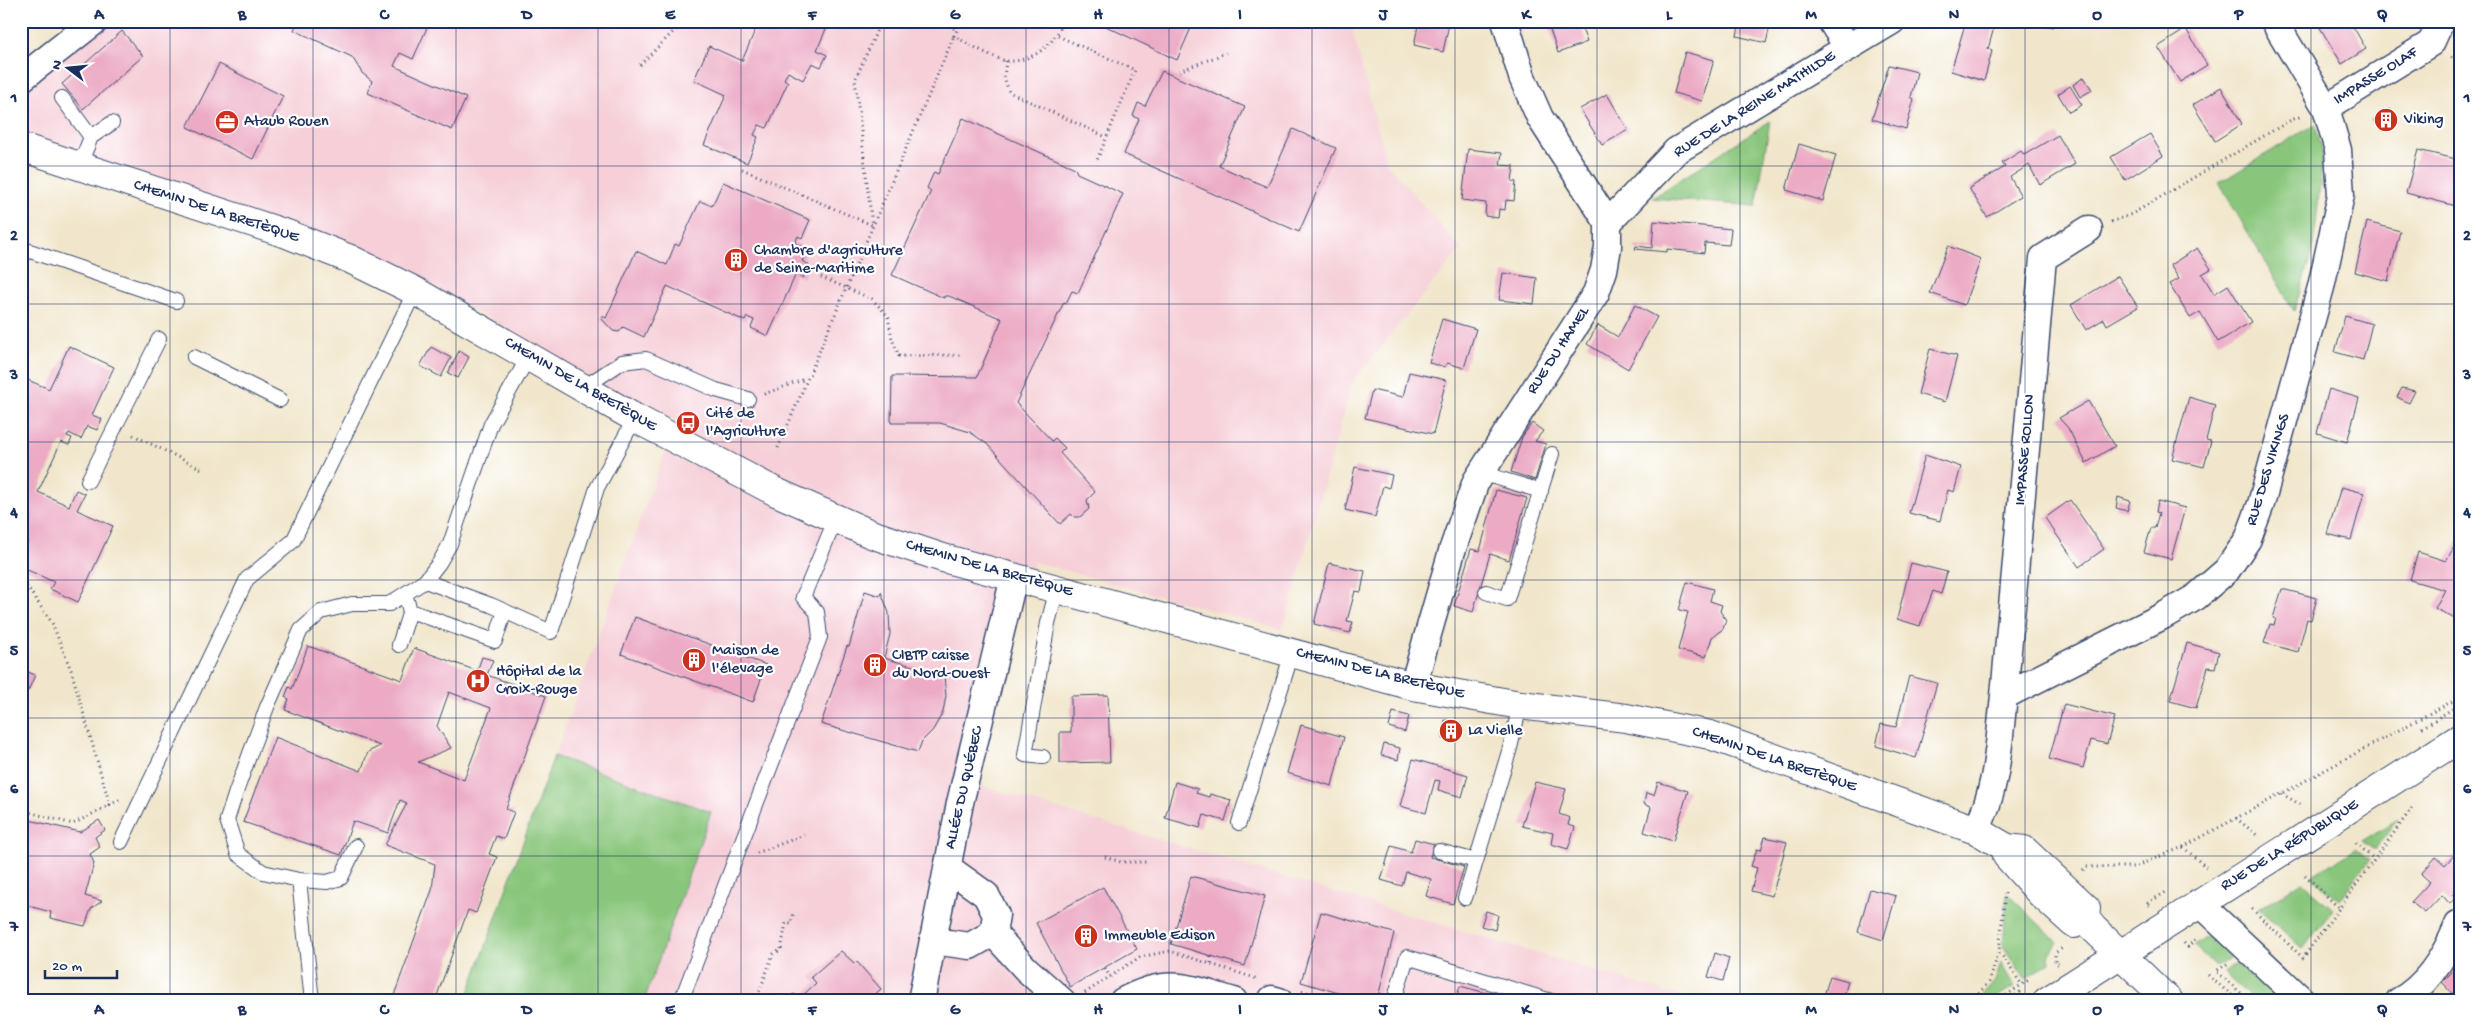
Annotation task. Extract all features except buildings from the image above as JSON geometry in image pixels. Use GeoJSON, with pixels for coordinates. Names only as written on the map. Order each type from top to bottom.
{"type":"FeatureCollection","features":[{"type":"Feature","properties":{"kind":"street"},"geometry":{"type":"LineString","coordinates":[[21,79],[96,21]]}},
{"type":"Feature","properties":{"kind":"street"},"geometry":{"type":"LineString","coordinates":[[1505,21],[1522,77],[1540,118],[1608,223]]}},
{"type":"Feature","properties":{"kind":"street"},"geometry":{"type":"LineString","coordinates":[[1831,21],[1848,48]]}},
{"type":"Feature","properties":{"kind":"street","name":"RUE DE LA REINE MATHILDE"},"geometry":{"type":"LineString","coordinates":[[1608,223],[1676,151],[1892,21]]}},
{"type":"Feature","properties":{"kind":"street","name":"RUE DES VIKINGS"},"geometry":{"type":"LineString","coordinates":[[2004,696],[2164,616],[2196,597],[2227,570],[2248,539],[2261,504],[2291,398],[2333,241],[2341,195],[2338,150],[2326,108],[2274,21]]}},
{"type":"Feature","properties":{"kind":"street","name":"IMPASSE OLAF"},"geometry":{"type":"LineString","coordinates":[[2326,108],[2431,43],[2441,21]]}},
{"type":"Feature","properties":{"kind":"street","name":"CHEMIN DE LA BRETÈQUE"},"geometry":{"type":"LineString","coordinates":[[23,153],[79,166],[311,243],[415,291],[635,418],[776,492],[872,534],[943,558],[1414,686],[1520,705],[1626,718],[1710,735],[1976,830],[2007,848],[2024,850],[2036,859],[2086,908],[2085,918],[2169,1001]]}},
{"type":"Feature","properties":{"kind":"street","name":"RUE DU HAMEL"},"geometry":{"type":"LineString","coordinates":[[1414,686],[1452,551],[1481,473],[1596,293],[1604,270],[1608,246],[1608,223]]}},
{"type":"Feature","properties":{"kind":"street","name":"IMPASSE ROLLON"},"geometry":{"type":"LineString","coordinates":[[2004,696],[2042,258],[2089,230]]}},
{"type":"Feature","properties":{"kind":"street","name":"ALLÉE DU QUÉBEC"},"geometry":{"type":"LineString","coordinates":[[921,1001],[960,803],[1014,577]]}},
{"type":"Feature","properties":{"kind":"street"},"geometry":{"type":"LineString","coordinates":[[1976,830],[1984,814],[1996,764],[2004,696]]}},
{"type":"Feature","properties":{"kind":"street","name":"RUE DE LA RÉPUBLIQUE"},"geometry":{"type":"LineString","coordinates":[[2047,1001],[2460,738]]}},
{"type":"Feature","properties":{"kind":"street"},"geometry":{"type":"LineString","coordinates":[[947,867],[986,895],[996,915],[993,934]]}},
{"type":"Feature","properties":{"kind":"street"},"geometry":{"type":"LineString","coordinates":[[2199,903],[2303,1001]]}},
{"type":"Feature","properties":{"kind":"street"},"geometry":{"type":"LineString","coordinates":[[2399,1001],[2409,996],[2432,971],[2450,944],[2458,926]]}},
{"type":"Feature","properties":{"kind":"street"},"geometry":{"type":"LineString","coordinates":[[933,941],[970,946],[993,934]]}},
{"type":"Feature","properties":{"kind":"street"},"geometry":{"type":"LineString","coordinates":[[993,934],[1026,969],[1062,1001]]}},
{"type":"Feature","properties":{"kind":"street"},"geometry":{"type":"LineString","coordinates":[[1123,1001],[1143,990],[1177,985],[1234,1001]]}},
{"type":"Feature","properties":{"kind":"street"},"geometry":{"type":"LineString","coordinates":[[2175,1001],[2179,999],[2182,1001]]}},
{"type":"Feature","properties":{"kind":"lane"},"geometry":{"type":"LineString","coordinates":[[62,98],[91,137]]}},
{"type":"Feature","properties":{"kind":"lane"},"geometry":{"type":"LineString","coordinates":[[79,166],[91,137],[112,123]]}},
{"type":"Feature","properties":{"kind":"lane"},"geometry":{"type":"LineString","coordinates":[[21,248],[176,301]]}},
{"type":"Feature","properties":{"kind":"lane"},"geometry":{"type":"LineString","coordinates":[[121,842],[247,579],[294,541],[415,291]]}},
{"type":"Feature","properties":{"kind":"lane"},"geometry":{"type":"LineString","coordinates":[[88,480],[158,339]]}},
{"type":"Feature","properties":{"kind":"lane"},"geometry":{"type":"LineString","coordinates":[[356,846],[341,878],[327,882],[299,880],[263,872],[238,854],[227,820],[267,708],[301,630],[322,612],[352,604],[389,604],[426,581],[439,564],[450,544],[491,424],[529,356]]}},
{"type":"Feature","properties":{"kind":"lane"},"geometry":{"type":"LineString","coordinates":[[194,357],[280,400]]}},
{"type":"Feature","properties":{"kind":"lane"},"geometry":{"type":"LineString","coordinates":[[583,388],[622,362],[646,359],[716,390],[748,399]]}},
{"type":"Feature","properties":{"kind":"lane"},"geometry":{"type":"LineString","coordinates":[[426,581],[506,611],[551,632],[597,488],[635,418]]}},
{"type":"Feature","properties":{"kind":"lane"},"geometry":{"type":"LineString","coordinates":[[1486,592],[1507,599],[1552,454]]}},
{"type":"Feature","properties":{"kind":"lane"},"geometry":{"type":"LineString","coordinates":[[1481,473],[1541,491]]}},
{"type":"Feature","properties":{"kind":"lane"},"geometry":{"type":"LineString","coordinates":[[681,1001],[820,637],[817,612],[803,598],[836,518]]}},
{"type":"Feature","properties":{"kind":"lane"},"geometry":{"type":"LineString","coordinates":[[1043,756],[1025,755],[1048,623],[1057,589]]}},
{"type":"Feature","properties":{"kind":"lane"},"geometry":{"type":"LineString","coordinates":[[399,645],[410,611],[404,594]]}},
{"type":"Feature","properties":{"kind":"lane"},"geometry":{"type":"LineString","coordinates":[[410,611],[495,641],[506,611]]}},
{"type":"Feature","properties":{"kind":"lane"},"geometry":{"type":"LineString","coordinates":[[1238,823],[1292,653]]}},
{"type":"Feature","properties":{"kind":"lane"},"geometry":{"type":"LineString","coordinates":[[1465,898],[1510,748],[1520,705]]}},
{"type":"Feature","properties":{"kind":"lane"},"geometry":{"type":"LineString","coordinates":[[1439,851],[1476,861]]}},
{"type":"Feature","properties":{"kind":"lane"},"geometry":{"type":"LineString","coordinates":[[299,880],[312,1001]]}},
{"type":"Feature","properties":{"kind":"lane"},"geometry":{"type":"LineString","coordinates":[[1394,1001],[1407,957],[1551,1001]]}},
{"type":"Feature","properties":{"kind":"path"},"geometry":{"type":"LineString","coordinates":[[640,65],[684,21]]}},
{"type":"Feature","properties":{"kind":"path"},"geometry":{"type":"LineString","coordinates":[[872,225],[855,80],[881,21]]}},
{"type":"Feature","properties":{"kind":"path"},"geometry":{"type":"LineString","coordinates":[[778,448],[957,30],[940,21]]}},
{"type":"Feature","properties":{"kind":"path"},"geometry":{"type":"LineString","coordinates":[[954,36],[1006,61],[1026,59],[1049,47],[1058,36],[1064,21]]}},
{"type":"Feature","properties":{"kind":"path"},"geometry":{"type":"LineString","coordinates":[[1058,36],[1134,70],[1097,160]]}},
{"type":"Feature","properties":{"kind":"path"},"geometry":{"type":"LineString","coordinates":[[1179,71],[1226,53]]}},
{"type":"Feature","properties":{"kind":"path"},"geometry":{"type":"LineString","coordinates":[[1006,61],[1004,76],[1009,92],[1106,137]]}},
{"type":"Feature","properties":{"kind":"path"},"geometry":{"type":"LineString","coordinates":[[2089,230],[2132,214],[2291,120],[2326,108]]}},
{"type":"Feature","properties":{"kind":"path"},"geometry":{"type":"LineString","coordinates":[[742,168],[872,225]]}},
{"type":"Feature","properties":{"kind":"path"},"geometry":{"type":"LineString","coordinates":[[821,277],[872,299],[888,316],[892,339],[899,356],[963,355]]}},
{"type":"Feature","properties":{"kind":"path"},"geometry":{"type":"LineString","coordinates":[[748,399],[806,379]]}},
{"type":"Feature","properties":{"kind":"path"},"geometry":{"type":"LineString","coordinates":[[115,426],[204,470]]}},
{"type":"Feature","properties":{"kind":"path"},"geometry":{"type":"LineString","coordinates":[[21,578],[52,623],[71,670],[110,805]]}},
{"type":"Feature","properties":{"kind":"path"},"geometry":{"type":"LineString","coordinates":[[2080,874],[2086,868],[2134,867],[2183,846],[2460,697]]}},
{"type":"Feature","properties":{"kind":"path"},"geometry":{"type":"LineString","coordinates":[[21,810],[72,824],[130,794],[141,800]]}},
{"type":"Feature","properties":{"kind":"path"},"geometry":{"type":"LineString","coordinates":[[2282,794],[2303,806]]}},
{"type":"Feature","properties":{"kind":"path"},"geometry":{"type":"LineString","coordinates":[[2252,909],[2303,958],[2412,808]]}},
{"type":"Feature","properties":{"kind":"path"},"geometry":{"type":"LineString","coordinates":[[2236,818],[2258,836]]}},
{"type":"Feature","properties":{"kind":"path"},"geometry":{"type":"LineString","coordinates":[[739,848],[759,854],[804,834]]}},
{"type":"Feature","properties":{"kind":"path"},"geometry":{"type":"LineString","coordinates":[[2356,843],[2374,859]]}},
{"type":"Feature","properties":{"kind":"path"},"geometry":{"type":"LineString","coordinates":[[2183,846],[2206,867]]}},
{"type":"Feature","properties":{"kind":"path"},"geometry":{"type":"LineString","coordinates":[[1105,857],[1121,862],[1147,862]]}},
{"type":"Feature","properties":{"kind":"path"},"geometry":{"type":"LineString","coordinates":[[2305,876],[2339,908]]}},
{"type":"Feature","properties":{"kind":"path"},"geometry":{"type":"LineString","coordinates":[[1972,1001],[1989,982],[2000,951],[2005,888],[2013,894]]}},
{"type":"Feature","properties":{"kind":"path"},"geometry":{"type":"LineString","coordinates":[[756,1001],[773,954],[781,950],[786,923],[790,924],[792,914]]}},
{"type":"Feature","properties":{"kind":"path"},"geometry":{"type":"LineString","coordinates":[[2060,940],[2063,947]]}},
{"type":"Feature","properties":{"kind":"path"},"geometry":{"type":"LineString","coordinates":[[2000,951],[2022,985]]}},
{"type":"Feature","properties":{"kind":"path"},"geometry":{"type":"LineString","coordinates":[[1210,963],[1211,955]]}},
{"type":"Feature","properties":{"kind":"path"},"geometry":{"type":"LineString","coordinates":[[1105,968],[1110,977]]}},
{"type":"Feature","properties":{"kind":"path"},"geometry":{"type":"LineString","coordinates":[[2216,971],[2250,1001]]}},
{"type":"Feature","properties":{"kind":"path"},"geometry":{"type":"LineString","coordinates":[[1998,1001],[2036,975]]}},
{"type":"Feature","properties":{"kind":"path"},"geometry":{"type":"LineString","coordinates":[[2208,975],[2238,1001]]}},
{"type":"Feature","properties":{"kind":"path"},"geometry":{"type":"LineString","coordinates":[[1339,993],[1340,1000]]}},
{"type":"Feature","properties":{"kind":"shaded area"},"geometry":{"type":"Polygon","coordinates":[[[103,21],[1350,21],[1387,164],[1461,249],[1353,381],[1283,630],[1034,562],[975,784],[1695,1001],[466,1001],[676,421],[638,406],[417,277],[29,138],[21,119],[21,98],[25,82],[103,21]]]}},
{"type":"Feature","properties":{"kind":"green space"},"geometry":{"type":"Polygon","coordinates":[[[1770,121],[1756,206],[1652,198],[1770,121]]]}},
{"type":"Feature","properties":{"kind":"green space"},"geometry":{"type":"Polygon","coordinates":[[[2315,124],[2323,153],[2314,245],[2294,311],[2219,183],[2315,124]]]}},
{"type":"Feature","properties":{"kind":"green space"},"geometry":{"type":"Polygon","coordinates":[[[554,756],[711,812],[644,1001],[466,1001],[554,756]]]}},
{"type":"Feature","properties":{"kind":"green space"},"geometry":{"type":"Polygon","coordinates":[[[2397,819],[2374,850],[2362,841],[2397,819]]]}},
{"type":"Feature","properties":{"kind":"green space"},"geometry":{"type":"Polygon","coordinates":[[[2356,849],[2370,859],[2339,900],[2311,876],[2356,849]]]}},
{"type":"Feature","properties":{"kind":"green space"},"geometry":{"type":"Polygon","coordinates":[[[2302,882],[2333,909],[2303,949],[2259,909],[2302,882]]]}},
{"type":"Feature","properties":{"kind":"green space"},"geometry":{"type":"Polygon","coordinates":[[[2007,894],[2058,942],[2049,956],[2050,962],[2025,979],[2003,946],[2007,894]]]}},
{"type":"Feature","properties":{"kind":"green space"},"geometry":{"type":"Polygon","coordinates":[[[2208,936],[2220,936],[2238,952],[2221,965],[2214,965],[2194,946],[2208,936]]]}},
{"type":"Feature","properties":{"kind":"green space"},"geometry":{"type":"Polygon","coordinates":[[[2243,958],[2287,1001],[2254,1001],[2224,973],[2243,958]]]}},
{"type":"Feature","properties":{"kind":"green space"},"geometry":{"type":"Polygon","coordinates":[[[2001,962],[2015,986],[1990,1001],[1978,1001],[1995,981],[2001,962]]]}},
{"type":"Feature","properties":{"kind":"place","name":"Viking"},"geometry":{"type":"Point","coordinates":[2386,120]}},
{"type":"Feature","properties":{"kind":"place","name":"Ataub Rouen"},"geometry":{"type":"Point","coordinates":[227,122]}},
{"type":"Feature","properties":{"kind":"place","name":"Chambre d'agriculture de Seine-Maritime"},"geometry":{"type":"Point","coordinates":[736,260]}},
{"type":"Feature","properties":{"kind":"place","name":"Cité de l'Agriculture"},"geometry":{"type":"Point","coordinates":[688,423]}},
{"type":"Feature","properties":{"kind":"place","name":"Maison de l'élevage"},"geometry":{"type":"Point","coordinates":[694,660]}},
{"type":"Feature","properties":{"kind":"place","name":"CIBTP caisse du Nord-Ouest"},"geometry":{"type":"Point","coordinates":[875,665]}},
{"type":"Feature","properties":{"kind":"place","name":"Hôpital de la Croix-Rouge"},"geometry":{"type":"Point","coordinates":[478,681]}},
{"type":"Feature","properties":{"kind":"place","name":"La Vielle"},"geometry":{"type":"Point","coordinates":[1451,731]}},
{"type":"Feature","properties":{"kind":"place","name":"Immeuble Edison"},"geometry":{"type":"Point","coordinates":[1086,936]}}]}
